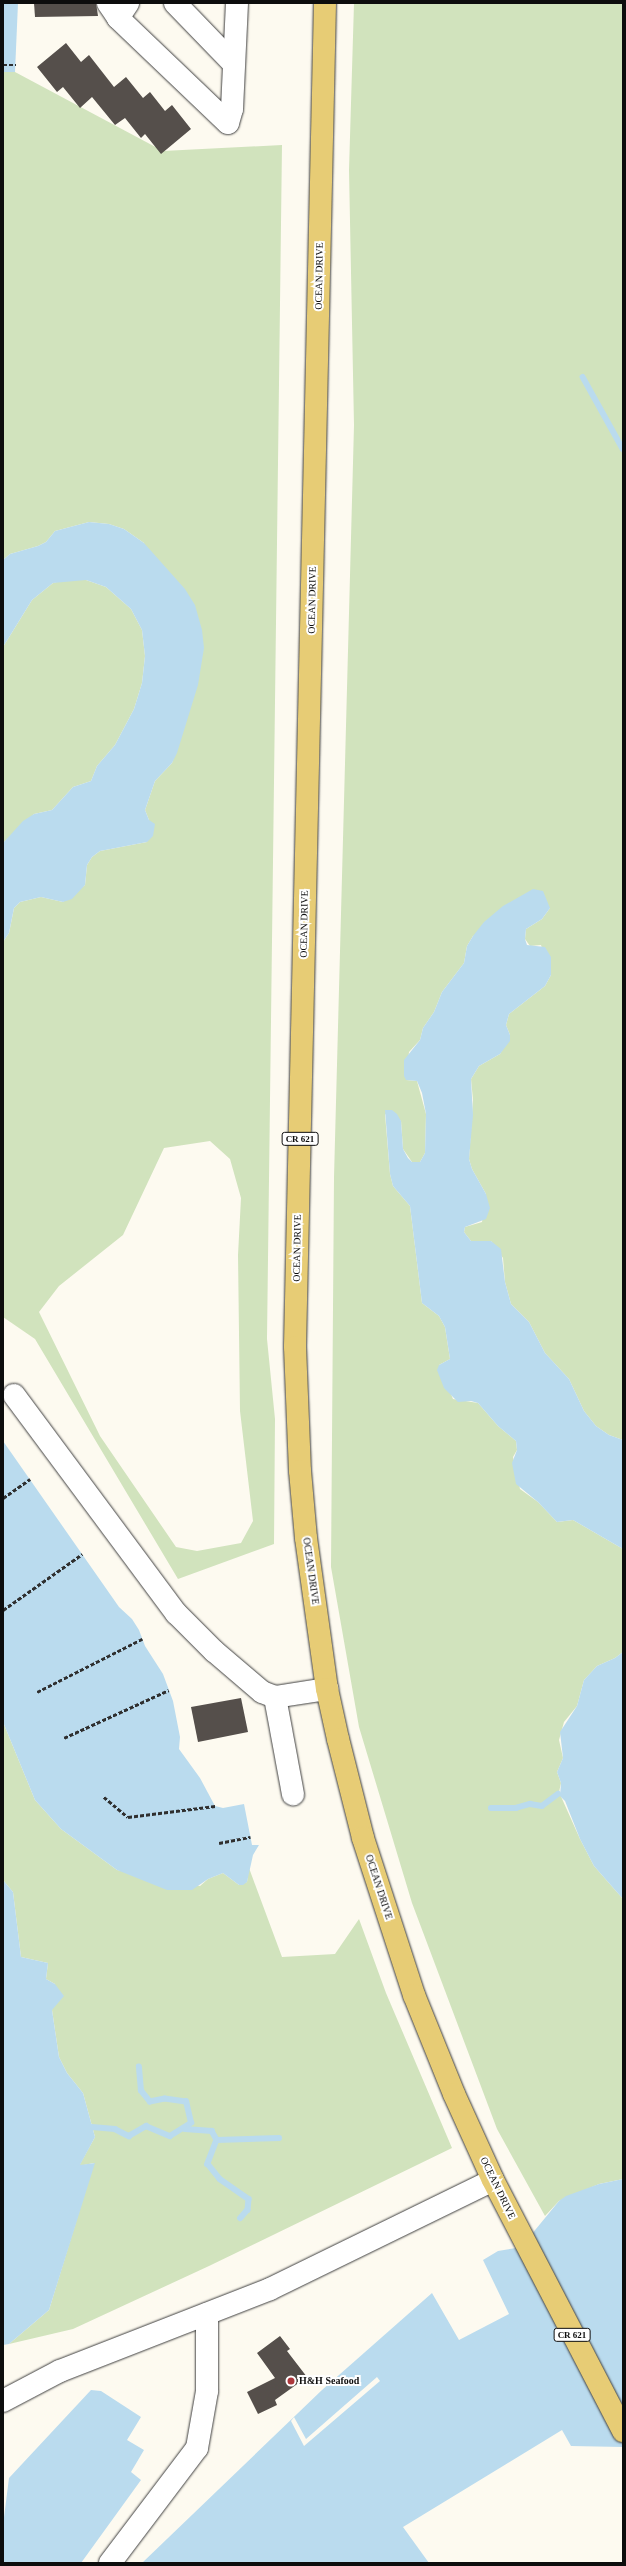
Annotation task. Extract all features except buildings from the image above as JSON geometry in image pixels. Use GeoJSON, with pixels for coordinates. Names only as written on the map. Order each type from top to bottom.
{"type":"FeatureCollection","features":[{"type":"Feature","properties":{"kind":"main road","name":"OCEAN DRIVE"},"geometry":{"type":"LineString","coordinates":[[325,3],[295,1347],[300,1471],[306,1538],[327,1689],[363,1838],[414,1995],[454,2094],[493,2180],[521,2238],[623,2431]]}},
{"type":"Feature","properties":{"kind":"lane"},"geometry":{"type":"LineString","coordinates":[[175,3],[234,64]]}},
{"type":"Feature","properties":{"kind":"lane"},"geometry":{"type":"LineString","coordinates":[[118,8],[228,123],[232,109],[237,3]]}},
{"type":"Feature","properties":{"kind":"lane"},"geometry":{"type":"LineString","coordinates":[[14,1394],[176,1613],[232,1666],[262,1692],[274,1697],[327,1689]]}},
{"type":"Feature","properties":{"kind":"lane"},"geometry":{"type":"LineString","coordinates":[[274,1697],[293,1794]]}},
{"type":"Feature","properties":{"kind":"lane"},"geometry":{"type":"LineString","coordinates":[[3,2401],[60,2371],[270,2289],[493,2180]]}},
{"type":"Feature","properties":{"kind":"lane"},"geometry":{"type":"LineString","coordinates":[[110,2563],[197,2448],[207,2391],[207,2314]]}},
{"type":"Feature","properties":{"kind":"path"},"geometry":{"type":"LineString","coordinates":[[3,65],[16,65]]}},
{"type":"Feature","properties":{"kind":"path"},"geometry":{"type":"LineString","coordinates":[[3,1498],[30,1479]]}},
{"type":"Feature","properties":{"kind":"path"},"geometry":{"type":"LineString","coordinates":[[3,1610],[82,1554]]}},
{"type":"Feature","properties":{"kind":"path"},"geometry":{"type":"LineString","coordinates":[[38,1692],[142,1638]]}},
{"type":"Feature","properties":{"kind":"path"},"geometry":{"type":"LineString","coordinates":[[64,1738],[169,1690]]}},
{"type":"Feature","properties":{"kind":"path"},"geometry":{"type":"LineString","coordinates":[[104,1797],[128,1818],[215,1806]]}},
{"type":"Feature","properties":{"kind":"path"},"geometry":{"type":"LineString","coordinates":[[219,1843],[250,1837]]}},
{"type":"Feature","properties":{"kind":"green space"},"geometry":{"type":"Polygon","coordinates":[[[354,3],[623,3],[623,1440],[609,1435],[596,1426],[584,1411],[569,1379],[545,1353],[529,1322],[511,1304],[505,1282],[503,1258],[491,1241],[471,1241],[464,1232],[465,1227],[482,1222],[486,1194],[472,1169],[469,1159],[473,1100],[471,1079],[479,1066],[500,1054],[510,1035],[506,1025],[509,1014],[545,986],[551,975],[541,945],[530,946],[525,939],[526,929],[542,919],[550,908],[473,936],[467,946],[464,963],[442,992],[434,1012],[423,1028],[420,1040],[409,1052],[406,1080],[417,1081],[426,1114],[425,1153],[420,1162],[412,1162],[403,1149],[401,1121],[385,1114],[390,1174],[393,1186],[410,1206],[422,1303],[439,1316],[445,1327],[450,1359],[439,1365],[453,1399],[478,1403],[498,1426],[516,1441],[517,1450],[513,1457],[520,1489],[538,1502],[557,1522],[573,1520],[623,1549],[623,1652],[615,1658],[597,1666],[584,1680],[577,1706],[564,1722],[559,1740],[563,1758],[557,1772],[561,1783],[559,1792],[594,1866],[623,1899],[623,2179],[599,2184],[559,2201],[545,2216],[497,2129],[412,1903],[359,1727],[331,1567],[334,1177],[354,425],[349,170],[354,3]]]}},
{"type":"Feature","properties":{"kind":"green space"},"geometry":{"type":"Polygon","coordinates":[[[3,72],[15,72],[163,151],[282,145],[267,1339],[275,1419],[274,1544],[178,1579],[35,1339],[3,1317],[3,942],[9,933],[14,908],[20,902],[41,897],[63,902],[85,885],[87,865],[92,857],[100,851],[147,842],[149,820],[145,810],[155,781],[172,763],[179,742],[144,543],[124,529],[109,524],[89,522],[55,531],[46,542],[38,546],[10,554],[3,560],[3,72]],[[210,1141],[164,1148],[123,1235],[59,1286],[39,1312],[100,1436],[176,1547],[197,1551],[241,1543],[253,1521],[240,1411],[238,1255],[241,1198],[230,1159],[210,1141]]]}},
{"type":"Feature","properties":{"kind":"green space"},"geometry":{"type":"Polygon","coordinates":[[[64,580],[86,580],[106,587],[131,609],[142,630],[145,656],[142,683],[134,709],[115,745],[97,766],[91,781],[73,787],[52,810],[34,814],[3,843],[3,647],[32,600],[53,583],[64,580]]]}},
{"type":"Feature","properties":{"kind":"green space"},"geometry":{"type":"Polygon","coordinates":[[[3,1722],[35,1800],[61,1829],[117,1870],[200,1886],[208,1879],[223,1873],[239,1885],[247,1882],[249,1868],[282,1957],[335,1954],[359,1919],[386,1993],[452,2148],[209,2266],[73,2329],[9,2344],[49,2310],[94,2163],[79,2166],[95,2137],[83,2093],[67,2073],[59,2057],[52,2010],[55,1984],[46,1979],[48,1963],[21,1957],[13,1892],[3,1880],[3,1722]]]}},
{"type":"Feature","properties":{"kind":"water"},"geometry":{"type":"Polygon","coordinates":[[[3,3],[18,3],[15,72],[3,72],[3,3]]]}},
{"type":"Feature","properties":{"kind":"water"},"geometry":{"type":"Polygon","coordinates":[[[89,522],[109,524],[124,529],[144,543],[185,589],[195,605],[202,630],[204,648],[198,685],[177,753],[172,763],[155,781],[145,810],[149,820],[155,824],[153,836],[147,842],[100,851],[92,857],[87,865],[85,885],[72,899],[63,902],[41,897],[20,902],[14,908],[9,933],[3,942],[3,843],[23,821],[34,814],[52,810],[73,787],[91,781],[97,766],[115,745],[134,709],[142,683],[145,656],[142,630],[131,609],[106,587],[86,580],[53,583],[32,600],[3,647],[3,560],[10,554],[38,546],[46,542],[55,531],[89,522]]]}},
{"type":"Feature","properties":{"kind":"water"},"geometry":{"type":"Polygon","coordinates":[[[533,889],[543,891],[550,908],[542,919],[526,929],[525,939],[527,945],[545,947],[551,957],[551,975],[545,986],[509,1014],[506,1025],[510,1035],[510,1041],[500,1054],[479,1066],[471,1079],[473,1115],[469,1159],[472,1169],[486,1194],[490,1208],[486,1219],[465,1227],[464,1232],[471,1241],[491,1241],[501,1249],[505,1282],[511,1304],[529,1322],[545,1353],[569,1379],[584,1411],[596,1426],[609,1435],[623,1440],[623,1549],[573,1520],[557,1522],[538,1502],[516,1484],[512,1463],[517,1450],[516,1441],[498,1426],[478,1403],[471,1401],[458,1402],[444,1388],[437,1370],[439,1365],[450,1359],[445,1327],[439,1316],[422,1303],[410,1206],[393,1186],[390,1174],[385,1110],[392,1110],[397,1114],[401,1121],[403,1149],[408,1158],[412,1162],[420,1162],[425,1153],[426,1114],[422,1093],[417,1081],[406,1080],[404,1076],[404,1060],[420,1040],[423,1028],[434,1012],[442,992],[464,963],[467,946],[473,936],[484,922],[503,906],[533,889]]]}},
{"type":"Feature","properties":{"kind":"water"},"geometry":{"type":"Polygon","coordinates":[[[3,1441],[119,1607],[132,1619],[139,1630],[145,1646],[163,1674],[173,1701],[180,1737],[179,1749],[200,1778],[215,1806],[223,1808],[244,1804],[252,1845],[259,1845],[253,1855],[247,1882],[243,1885],[239,1885],[223,1873],[208,1879],[192,1890],[167,1890],[117,1870],[61,1829],[35,1800],[3,1722],[3,1441]]]}},
{"type":"Feature","properties":{"kind":"water"},"geometry":{"type":"Polygon","coordinates":[[[623,1652],[623,1899],[594,1866],[580,1839],[565,1801],[560,1796],[561,1783],[557,1772],[563,1758],[560,1732],[577,1706],[584,1680],[597,1666],[615,1658],[623,1652]]]}},
{"type":"Feature","properties":{"kind":"water"},"geometry":{"type":"Polygon","coordinates":[[[3,1880],[13,1892],[21,1957],[48,1963],[46,1979],[55,1984],[64,1996],[52,2010],[59,2057],[67,2073],[83,2093],[95,2137],[80,2165],[95,2163],[49,2310],[9,2344],[3,2345],[3,1880]]]}},
{"type":"Feature","properties":{"kind":"water"},"geometry":{"type":"Polygon","coordinates":[[[623,2179],[623,2447],[571,2446],[562,2430],[403,2527],[429,2563],[142,2563],[322,2390],[432,2293],[459,2340],[509,2314],[483,2260],[498,2251],[516,2248],[531,2235],[559,2201],[566,2196],[599,2184],[623,2179]]]}},
{"type":"Feature","properties":{"kind":"water"},"geometry":{"type":"Polygon","coordinates":[[[91,2390],[101,2391],[141,2417],[127,2440],[144,2450],[131,2472],[141,2480],[81,2563],[3,2563],[3,2525],[9,2478],[91,2390]]]}},
{"type":"Feature","properties":{"kind":"pier"},"geometry":{"type":"Polygon","coordinates":[[[377,2377],[380,2381],[304,2446],[291,2421],[294,2417],[306,2439],[377,2377]]]}},
{"type":"Feature","properties":{"kind":"waterway"},"geometry":{"type":"LineString","coordinates":[[583,377],[623,449]]}},
{"type":"Feature","properties":{"kind":"waterway"},"geometry":{"type":"LineString","coordinates":[[491,1808],[516,1808],[530,1804],[542,1806],[558,1794]]}},
{"type":"Feature","properties":{"kind":"waterway"},"geometry":{"type":"LineString","coordinates":[[92,2127],[115,2129],[129,2136],[146,2126],[170,2136],[191,2123],[186,2102],[165,2099],[150,2102],[141,2091],[139,2067]]}},
{"type":"Feature","properties":{"kind":"waterway"},"geometry":{"type":"LineString","coordinates":[[185,2129],[212,2131],[217,2140],[208,2164],[220,2179],[249,2199],[248,2210],[241,2218]]}},
{"type":"Feature","properties":{"kind":"waterway"},"geometry":{"type":"LineString","coordinates":[[217,2140],[279,2138]]}},
{"type":"Feature","properties":{"kind":"place","name":"H&H Seafood"},"geometry":{"type":"Point","coordinates":[291,2381]}}]}
